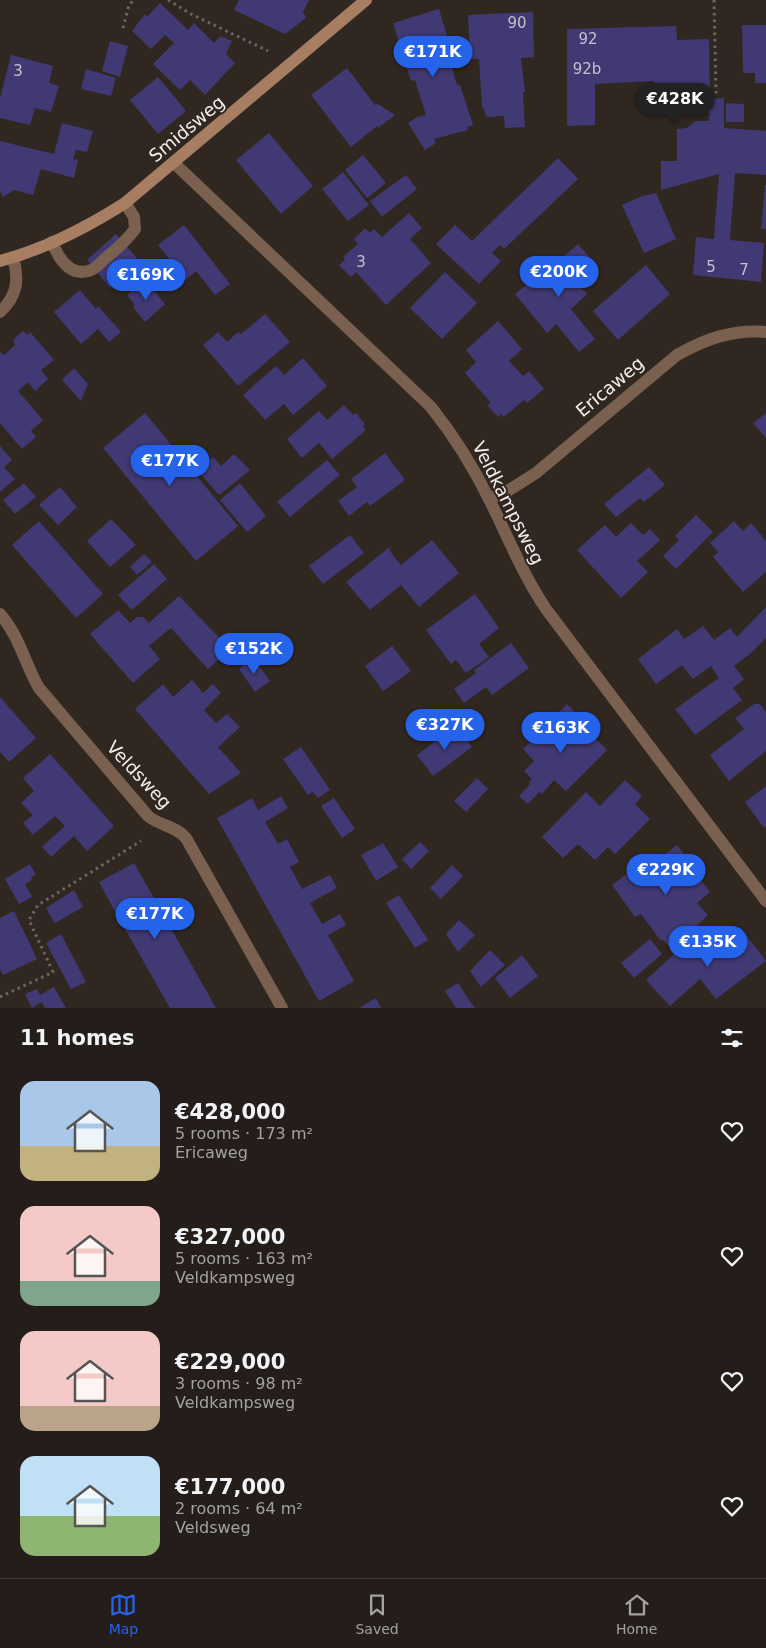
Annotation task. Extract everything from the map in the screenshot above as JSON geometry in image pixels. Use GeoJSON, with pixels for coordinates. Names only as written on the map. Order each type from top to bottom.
{"type":"FeatureCollection","features":[{"type":"Feature","properties":{"kind":"main road","name":"Smidsweg"},"geometry":{"type":"LineString","coordinates":[[0,261],[52,242],[99,220],[124,203],[366,0]]}},
{"type":"Feature","properties":{"kind":"street","name":"Veldkampsweg"},"geometry":{"type":"LineString","coordinates":[[174,163],[421,396],[452,435],[490,499],[520,564],[546,609],[766,901]]}},
{"type":"Feature","properties":{"kind":"street"},"geometry":{"type":"LineString","coordinates":[[52,242],[58,256],[66,266],[78,272],[90,271],[127,240],[135,229],[134,217],[124,203]]}},
{"type":"Feature","properties":{"kind":"street"},"geometry":{"type":"LineString","coordinates":[[0,312],[12,298],[17,285],[18,274],[13,257]]}},
{"type":"Feature","properties":{"kind":"street","name":"Ericaweg"},"geometry":{"type":"LineString","coordinates":[[490,499],[506,492],[536,473],[677,355],[698,343],[716,337],[753,331],[766,332]]}},
{"type":"Feature","properties":{"kind":"street","name":"Veldsweg"},"geometry":{"type":"LineString","coordinates":[[0,614],[14,632],[31,674],[39,688],[148,816],[165,826],[178,830],[186,838],[282,1008]]}},
{"type":"Feature","properties":{"kind":"path"},"geometry":{"type":"LineString","coordinates":[[123,28],[129,5],[134,0]]}},
{"type":"Feature","properties":{"kind":"path"},"geometry":{"type":"LineString","coordinates":[[168,0],[190,14],[293,63]]}},
{"type":"Feature","properties":{"kind":"path"},"geometry":{"type":"LineString","coordinates":[[714,0],[716,95]]}},
{"type":"Feature","properties":{"kind":"path"},"geometry":{"type":"LineString","coordinates":[[0,997],[53,972],[29,920],[38,905],[165,826]]}},
{"type":"Feature","properties":{"kind":"building"},"geometry":{"type":"Polygon","coordinates":[[[239,0],[309,0],[303,12],[306,18],[285,34],[234,10],[239,0]]]}},
{"type":"Feature","properties":{"kind":"building"},"geometry":{"type":"Polygon","coordinates":[[[160,3],[188,30],[194,23],[214,43],[220,36],[232,41],[226,54],[235,63],[205,95],[190,80],[180,90],[153,64],[174,43],[165,35],[151,49],[132,31],[145,14],[147,17],[160,3]]]}},
{"type":"Feature","properties":{"kind":"building"},"geometry":{"type":"Polygon","coordinates":[[[439,9],[456,66],[452,68],[457,85],[460,85],[473,125],[467,127],[468,130],[434,139],[436,143],[425,150],[408,123],[417,117],[426,115],[415,80],[411,81],[393,23],[439,9]]]}},
{"type":"Feature","properties":{"kind":"building"},"geometry":{"type":"Polygon","coordinates":[[[533,12],[534,57],[521,58],[525,92],[523,92],[525,127],[505,128],[504,116],[487,117],[482,106],[479,59],[470,59],[468,15],[533,12]]]}},
{"type":"Feature","properties":{"kind":"building"},"geometry":{"type":"Polygon","coordinates":[[[742,25],[766,25],[766,83],[755,83],[755,73],[743,73],[742,25]]]}},
{"type":"Feature","properties":{"kind":"building"},"geometry":{"type":"Polygon","coordinates":[[[676,26],[677,40],[709,39],[710,99],[724,98],[724,128],[766,131],[766,175],[735,173],[730,240],[764,243],[761,282],[693,275],[696,237],[714,239],[719,174],[661,190],[661,161],[677,161],[677,129],[687,128],[695,121],[709,121],[710,113],[678,114],[678,109],[655,109],[654,81],[595,84],[595,125],[567,126],[567,29],[676,26]]]}},
{"type":"Feature","properties":{"kind":"building"},"geometry":{"type":"Polygon","coordinates":[[[110,41],[128,46],[120,77],[102,71],[110,41]]]}},
{"type":"Feature","properties":{"kind":"building"},"geometry":{"type":"Polygon","coordinates":[[[11,55],[53,66],[49,83],[59,86],[51,112],[35,108],[30,125],[0,118],[0,98],[11,55]]]}},
{"type":"Feature","properties":{"kind":"building"},"geometry":{"type":"Polygon","coordinates":[[[347,68],[375,105],[378,104],[395,115],[378,128],[377,126],[351,147],[311,95],[347,68]]]}},
{"type":"Feature","properties":{"kind":"building"},"geometry":{"type":"Polygon","coordinates":[[[86,69],[116,78],[111,96],[81,89],[86,69]]]}},
{"type":"Feature","properties":{"kind":"building"},"geometry":{"type":"Polygon","coordinates":[[[158,77],[186,111],[158,134],[130,100],[158,77]]]}},
{"type":"Feature","properties":{"kind":"building"},"geometry":{"type":"Polygon","coordinates":[[[726,103],[744,104],[744,122],[726,122],[726,103]]]}},
{"type":"Feature","properties":{"kind":"building"},"geometry":{"type":"Polygon","coordinates":[[[62,123],[93,131],[87,152],[76,150],[73,159],[78,160],[74,178],[41,169],[33,195],[14,190],[3,197],[0,191],[0,141],[54,154],[62,123]]]}},
{"type":"Feature","properties":{"kind":"building"},"geometry":{"type":"Polygon","coordinates":[[[269,133],[313,186],[281,214],[236,160],[269,133]]]}},
{"type":"Feature","properties":{"kind":"building"},"geometry":{"type":"Polygon","coordinates":[[[363,155],[386,183],[367,198],[345,170],[363,155]]]}},
{"type":"Feature","properties":{"kind":"building"},"geometry":{"type":"Polygon","coordinates":[[[558,158],[578,179],[504,249],[500,245],[492,253],[501,261],[479,284],[436,244],[455,225],[472,241],[558,158]]]}},
{"type":"Feature","properties":{"kind":"building"},"geometry":{"type":"Polygon","coordinates":[[[343,172],[369,205],[348,221],[322,189],[343,172]]]}},
{"type":"Feature","properties":{"kind":"building"},"geometry":{"type":"Polygon","coordinates":[[[406,175],[417,189],[382,217],[370,201],[406,175]]]}},
{"type":"Feature","properties":{"kind":"building"},"geometry":{"type":"Polygon","coordinates":[[[765,185],[766,229],[761,229],[765,185]]]}},
{"type":"Feature","properties":{"kind":"building"},"geometry":{"type":"Polygon","coordinates":[[[656,193],[676,239],[644,253],[622,205],[642,196],[656,193]]]}},
{"type":"Feature","properties":{"kind":"building"},"geometry":{"type":"Polygon","coordinates":[[[409,213],[422,228],[410,239],[431,263],[386,305],[356,272],[351,277],[339,265],[345,260],[343,257],[358,244],[354,239],[365,228],[370,233],[374,229],[382,237],[409,213]]]}},
{"type":"Feature","properties":{"kind":"building"},"geometry":{"type":"Polygon","coordinates":[[[184,225],[230,284],[215,295],[196,271],[186,280],[158,245],[184,225]]]}},
{"type":"Feature","properties":{"kind":"building"},"geometry":{"type":"Polygon","coordinates":[[[116,234],[140,262],[110,288],[87,260],[116,234]]]}},
{"type":"Feature","properties":{"kind":"building"},"geometry":{"type":"Polygon","coordinates":[[[578,244],[591,259],[572,276],[587,294],[571,309],[595,339],[579,352],[556,324],[547,333],[515,294],[538,275],[540,277],[578,244]]]}},
{"type":"Feature","properties":{"kind":"building"},"geometry":{"type":"Polygon","coordinates":[[[646,265],[670,294],[618,340],[593,311],[646,265]]]}},
{"type":"Feature","properties":{"kind":"building"},"geometry":{"type":"Polygon","coordinates":[[[445,272],[477,303],[442,339],[410,308],[445,272]]]}},
{"type":"Feature","properties":{"kind":"building"},"geometry":{"type":"Polygon","coordinates":[[[145,280],[165,304],[145,322],[133,307],[135,305],[127,295],[145,280]]]}},
{"type":"Feature","properties":{"kind":"building"},"geometry":{"type":"Polygon","coordinates":[[[80,290],[96,309],[98,306],[121,332],[109,342],[98,329],[81,344],[54,312],[80,290]]]}},
{"type":"Feature","properties":{"kind":"building"},"geometry":{"type":"Polygon","coordinates":[[[265,314],[290,342],[238,386],[203,345],[218,332],[227,342],[238,332],[241,334],[265,314]]]}},
{"type":"Feature","properties":{"kind":"building"},"geometry":{"type":"Polygon","coordinates":[[[498,321],[522,349],[509,361],[523,376],[529,371],[544,389],[527,403],[524,400],[504,417],[501,414],[498,417],[487,405],[491,403],[465,373],[476,362],[466,350],[498,321]]]}},
{"type":"Feature","properties":{"kind":"building"},"geometry":{"type":"Polygon","coordinates":[[[23,331],[28,335],[30,332],[54,360],[41,370],[48,379],[35,391],[28,382],[18,391],[43,420],[31,431],[36,437],[22,449],[0,423],[0,352],[4,355],[15,345],[13,340],[23,331]]]}},
{"type":"Feature","properties":{"kind":"building"},"geometry":{"type":"Polygon","coordinates":[[[303,358],[327,386],[293,415],[284,404],[265,420],[243,395],[276,366],[284,375],[303,358]]]}},
{"type":"Feature","properties":{"kind":"building"},"geometry":{"type":"Polygon","coordinates":[[[74,368],[88,384],[81,401],[62,380],[74,368]]]}},
{"type":"Feature","properties":{"kind":"building"},"geometry":{"type":"Polygon","coordinates":[[[344,405],[353,415],[356,413],[365,424],[363,426],[366,430],[332,459],[319,443],[302,458],[287,439],[319,411],[327,420],[344,405]]]}},
{"type":"Feature","properties":{"kind":"building"},"geometry":{"type":"Polygon","coordinates":[[[145,413],[238,526],[196,561],[103,448],[145,413]]]}},
{"type":"Feature","properties":{"kind":"building"},"geometry":{"type":"Polygon","coordinates":[[[766,413],[766,438],[753,423],[766,413]]]}},
{"type":"Feature","properties":{"kind":"building"},"geometry":{"type":"Polygon","coordinates":[[[0,446],[12,460],[4,467],[15,479],[0,492],[0,446]]]}},
{"type":"Feature","properties":{"kind":"building"},"geometry":{"type":"Polygon","coordinates":[[[385,453],[405,480],[370,506],[367,502],[349,516],[338,501],[357,487],[351,479],[385,453]]]}},
{"type":"Feature","properties":{"kind":"building"},"geometry":{"type":"Polygon","coordinates":[[[234,454],[250,470],[219,495],[197,470],[213,457],[221,466],[234,454]]]}},
{"type":"Feature","properties":{"kind":"building"},"geometry":{"type":"Polygon","coordinates":[[[327,460],[340,475],[290,517],[277,502],[327,460]]]}},
{"type":"Feature","properties":{"kind":"building"},"geometry":{"type":"Polygon","coordinates":[[[649,467],[665,485],[644,502],[640,498],[616,517],[604,504],[649,467]]]}},
{"type":"Feature","properties":{"kind":"building"},"geometry":{"type":"Polygon","coordinates":[[[24,483],[36,497],[15,514],[3,500],[24,483]]]}},
{"type":"Feature","properties":{"kind":"building"},"geometry":{"type":"Polygon","coordinates":[[[240,483],[266,516],[247,532],[220,500],[240,483]]]}},
{"type":"Feature","properties":{"kind":"building"},"geometry":{"type":"Polygon","coordinates":[[[60,487],[77,507],[58,525],[39,505],[60,487]]]}},
{"type":"Feature","properties":{"kind":"building"},"geometry":{"type":"Polygon","coordinates":[[[696,515],[713,532],[676,569],[663,556],[679,540],[675,536],[696,515]]]}},
{"type":"Feature","properties":{"kind":"building"},"geometry":{"type":"Polygon","coordinates":[[[111,519],[136,545],[110,567],[87,541],[111,519]]]}},
{"type":"Feature","properties":{"kind":"building"},"geometry":{"type":"Polygon","coordinates":[[[39,521],[103,594],[76,618],[12,545],[39,521]]]}},
{"type":"Feature","properties":{"kind":"building"},"geometry":{"type":"Polygon","coordinates":[[[734,521],[743,531],[751,523],[766,541],[766,572],[743,592],[713,557],[718,552],[710,543],[734,521]]]}},
{"type":"Feature","properties":{"kind":"building"},"geometry":{"type":"Polygon","coordinates":[[[631,523],[643,535],[650,529],[660,540],[637,561],[648,572],[621,598],[577,550],[605,525],[616,537],[631,523]]]}},
{"type":"Feature","properties":{"kind":"building"},"geometry":{"type":"Polygon","coordinates":[[[350,535],[364,553],[323,584],[309,566],[350,535]]]}},
{"type":"Feature","properties":{"kind":"building"},"geometry":{"type":"Polygon","coordinates":[[[432,540],[459,573],[419,607],[401,585],[370,610],[346,582],[391,546],[389,550],[401,565],[432,540]]]}},
{"type":"Feature","properties":{"kind":"building"},"geometry":{"type":"Polygon","coordinates":[[[144,554],[152,562],[137,575],[130,567],[144,554]]]}},
{"type":"Feature","properties":{"kind":"building"},"geometry":{"type":"Polygon","coordinates":[[[154,564],[167,579],[132,610],[118,595],[154,564]]]}},
{"type":"Feature","properties":{"kind":"building"},"geometry":{"type":"Polygon","coordinates":[[[475,594],[499,628],[479,644],[489,657],[466,673],[456,660],[451,664],[426,630],[475,594]]]}},
{"type":"Feature","properties":{"kind":"building"},"geometry":{"type":"Polygon","coordinates":[[[179,596],[230,649],[208,669],[171,628],[149,646],[160,659],[133,683],[90,634],[118,610],[130,623],[137,617],[143,617],[149,623],[179,596]]]}},
{"type":"Feature","properties":{"kind":"building"},"geometry":{"type":"Polygon","coordinates":[[[766,607],[766,638],[734,666],[744,679],[733,688],[742,700],[695,735],[675,709],[719,678],[711,666],[693,679],[682,665],[656,684],[638,659],[677,629],[684,639],[703,626],[714,640],[730,628],[737,637],[766,607]]]}},
{"type":"Feature","properties":{"kind":"building"},"geometry":{"type":"Polygon","coordinates":[[[511,643],[529,668],[492,695],[486,687],[464,703],[454,689],[476,673],[474,670],[511,643]]]}},
{"type":"Feature","properties":{"kind":"building"},"geometry":{"type":"Polygon","coordinates":[[[392,646],[411,671],[383,691],[365,666],[392,646]]]}},
{"type":"Feature","properties":{"kind":"building"},"geometry":{"type":"Polygon","coordinates":[[[253,658],[270,681],[255,692],[239,669],[253,658]]]}},
{"type":"Feature","properties":{"kind":"building"},"geometry":{"type":"Polygon","coordinates":[[[192,680],[203,693],[213,684],[221,693],[204,710],[216,723],[227,714],[240,727],[218,747],[241,773],[209,794],[135,709],[163,684],[173,697],[192,680]]]}},
{"type":"Feature","properties":{"kind":"building"},"geometry":{"type":"Polygon","coordinates":[[[0,697],[36,738],[9,762],[0,752],[0,697]]]}},
{"type":"Feature","properties":{"kind":"building"},"geometry":{"type":"Polygon","coordinates":[[[567,704],[589,726],[586,729],[607,750],[566,791],[554,780],[542,794],[539,792],[528,804],[519,796],[530,784],[529,782],[532,779],[524,771],[534,761],[523,749],[567,704]]]}},
{"type":"Feature","properties":{"kind":"building"},"geometry":{"type":"Polygon","coordinates":[[[754,704],[760,704],[766,712],[766,751],[729,781],[710,755],[744,729],[735,718],[754,704]]]}},
{"type":"Feature","properties":{"kind":"building"},"geometry":{"type":"Polygon","coordinates":[[[456,726],[472,747],[433,776],[417,755],[456,726]]]}},
{"type":"Feature","properties":{"kind":"building"},"geometry":{"type":"Polygon","coordinates":[[[301,747],[330,790],[318,798],[313,792],[308,795],[283,759],[301,747]]]}},
{"type":"Feature","properties":{"kind":"building"},"geometry":{"type":"Polygon","coordinates":[[[50,754],[114,826],[87,851],[74,836],[51,857],[42,847],[65,826],[55,816],[33,835],[23,823],[33,815],[21,803],[34,791],[23,778],[50,754]]]}},
{"type":"Feature","properties":{"kind":"building"},"geometry":{"type":"Polygon","coordinates":[[[477,778],[488,789],[466,812],[454,801],[477,778]]]}},
{"type":"Feature","properties":{"kind":"building"},"geometry":{"type":"Polygon","coordinates":[[[625,780],[642,796],[635,804],[650,819],[615,854],[608,847],[595,860],[578,844],[563,858],[542,837],[586,792],[600,806],[625,780]]]}},
{"type":"Feature","properties":{"kind":"building"},"geometry":{"type":"Polygon","coordinates":[[[766,786],[766,826],[764,828],[745,802],[766,786]]]}},
{"type":"Feature","properties":{"kind":"building"},"geometry":{"type":"Polygon","coordinates":[[[281,796],[288,808],[265,822],[278,844],[287,839],[299,862],[290,867],[302,889],[330,875],[337,888],[310,903],[322,924],[340,914],[346,925],[328,935],[354,981],[319,1001],[217,818],[252,798],[258,810],[281,796]]]}},
{"type":"Feature","properties":{"kind":"building"},"geometry":{"type":"Polygon","coordinates":[[[334,798],[355,829],[342,838],[321,806],[334,798]]]}},
{"type":"Feature","properties":{"kind":"building"},"geometry":{"type":"Polygon","coordinates":[[[420,842],[429,851],[411,869],[402,859],[420,842]]]}},
{"type":"Feature","properties":{"kind":"building"},"geometry":{"type":"Polygon","coordinates":[[[383,843],[398,867],[376,881],[361,855],[383,843]]]}},
{"type":"Feature","properties":{"kind":"building"},"geometry":{"type":"Polygon","coordinates":[[[677,845],[698,872],[696,873],[710,892],[697,903],[708,915],[672,949],[662,939],[661,941],[641,914],[635,917],[612,885],[639,865],[643,871],[677,845]]]}},
{"type":"Feature","properties":{"kind":"building"},"geometry":{"type":"Polygon","coordinates":[[[134,863],[216,1008],[170,1008],[112,906],[99,882],[134,863]]]}},
{"type":"Feature","properties":{"kind":"building"},"geometry":{"type":"Polygon","coordinates":[[[30,864],[36,875],[31,877],[32,880],[25,884],[32,897],[19,904],[5,879],[30,864]]]}},
{"type":"Feature","properties":{"kind":"building"},"geometry":{"type":"Polygon","coordinates":[[[452,865],[463,876],[441,899],[430,888],[452,865]]]}},
{"type":"Feature","properties":{"kind":"building"},"geometry":{"type":"Polygon","coordinates":[[[74,890],[83,907],[55,923],[46,908],[74,890]]]}},
{"type":"Feature","properties":{"kind":"building"},"geometry":{"type":"Polygon","coordinates":[[[399,895],[428,940],[415,948],[386,903],[399,895]]]}},
{"type":"Feature","properties":{"kind":"building"},"geometry":{"type":"Polygon","coordinates":[[[14,911],[37,959],[3,975],[0,969],[0,918],[14,911]]]}},
{"type":"Feature","properties":{"kind":"building"},"geometry":{"type":"Polygon","coordinates":[[[459,920],[475,935],[458,952],[446,934],[459,920]]]}},
{"type":"Feature","properties":{"kind":"building"},"geometry":{"type":"Polygon","coordinates":[[[740,927],[766,961],[716,999],[700,979],[670,1006],[646,980],[684,945],[697,959],[740,927]]]}},
{"type":"Feature","properties":{"kind":"building"},"geometry":{"type":"Polygon","coordinates":[[[61,934],[86,982],[71,989],[46,943],[61,934]]]}},
{"type":"Feature","properties":{"kind":"building"},"geometry":{"type":"Polygon","coordinates":[[[650,939],[662,954],[634,978],[621,963],[650,939]]]}},
{"type":"Feature","properties":{"kind":"building"},"geometry":{"type":"Polygon","coordinates":[[[490,950],[505,965],[481,987],[470,971],[490,950]]]}},
{"type":"Feature","properties":{"kind":"building"},"geometry":{"type":"Polygon","coordinates":[[[522,955],[538,976],[510,998],[495,978],[522,955]]]}},
{"type":"Feature","properties":{"kind":"building"},"geometry":{"type":"Polygon","coordinates":[[[458,983],[475,1008],[456,1008],[445,991],[458,983]]]}},
{"type":"Feature","properties":{"kind":"building"},"geometry":{"type":"Polygon","coordinates":[[[54,987],[66,1008],[45,1008],[42,1002],[32,1008],[25,994],[37,989],[40,995],[54,987]]]}},
{"type":"Feature","properties":{"kind":"building"},"geometry":{"type":"Polygon","coordinates":[[[376,998],[381,1008],[359,1008],[376,998]]]}}]}
